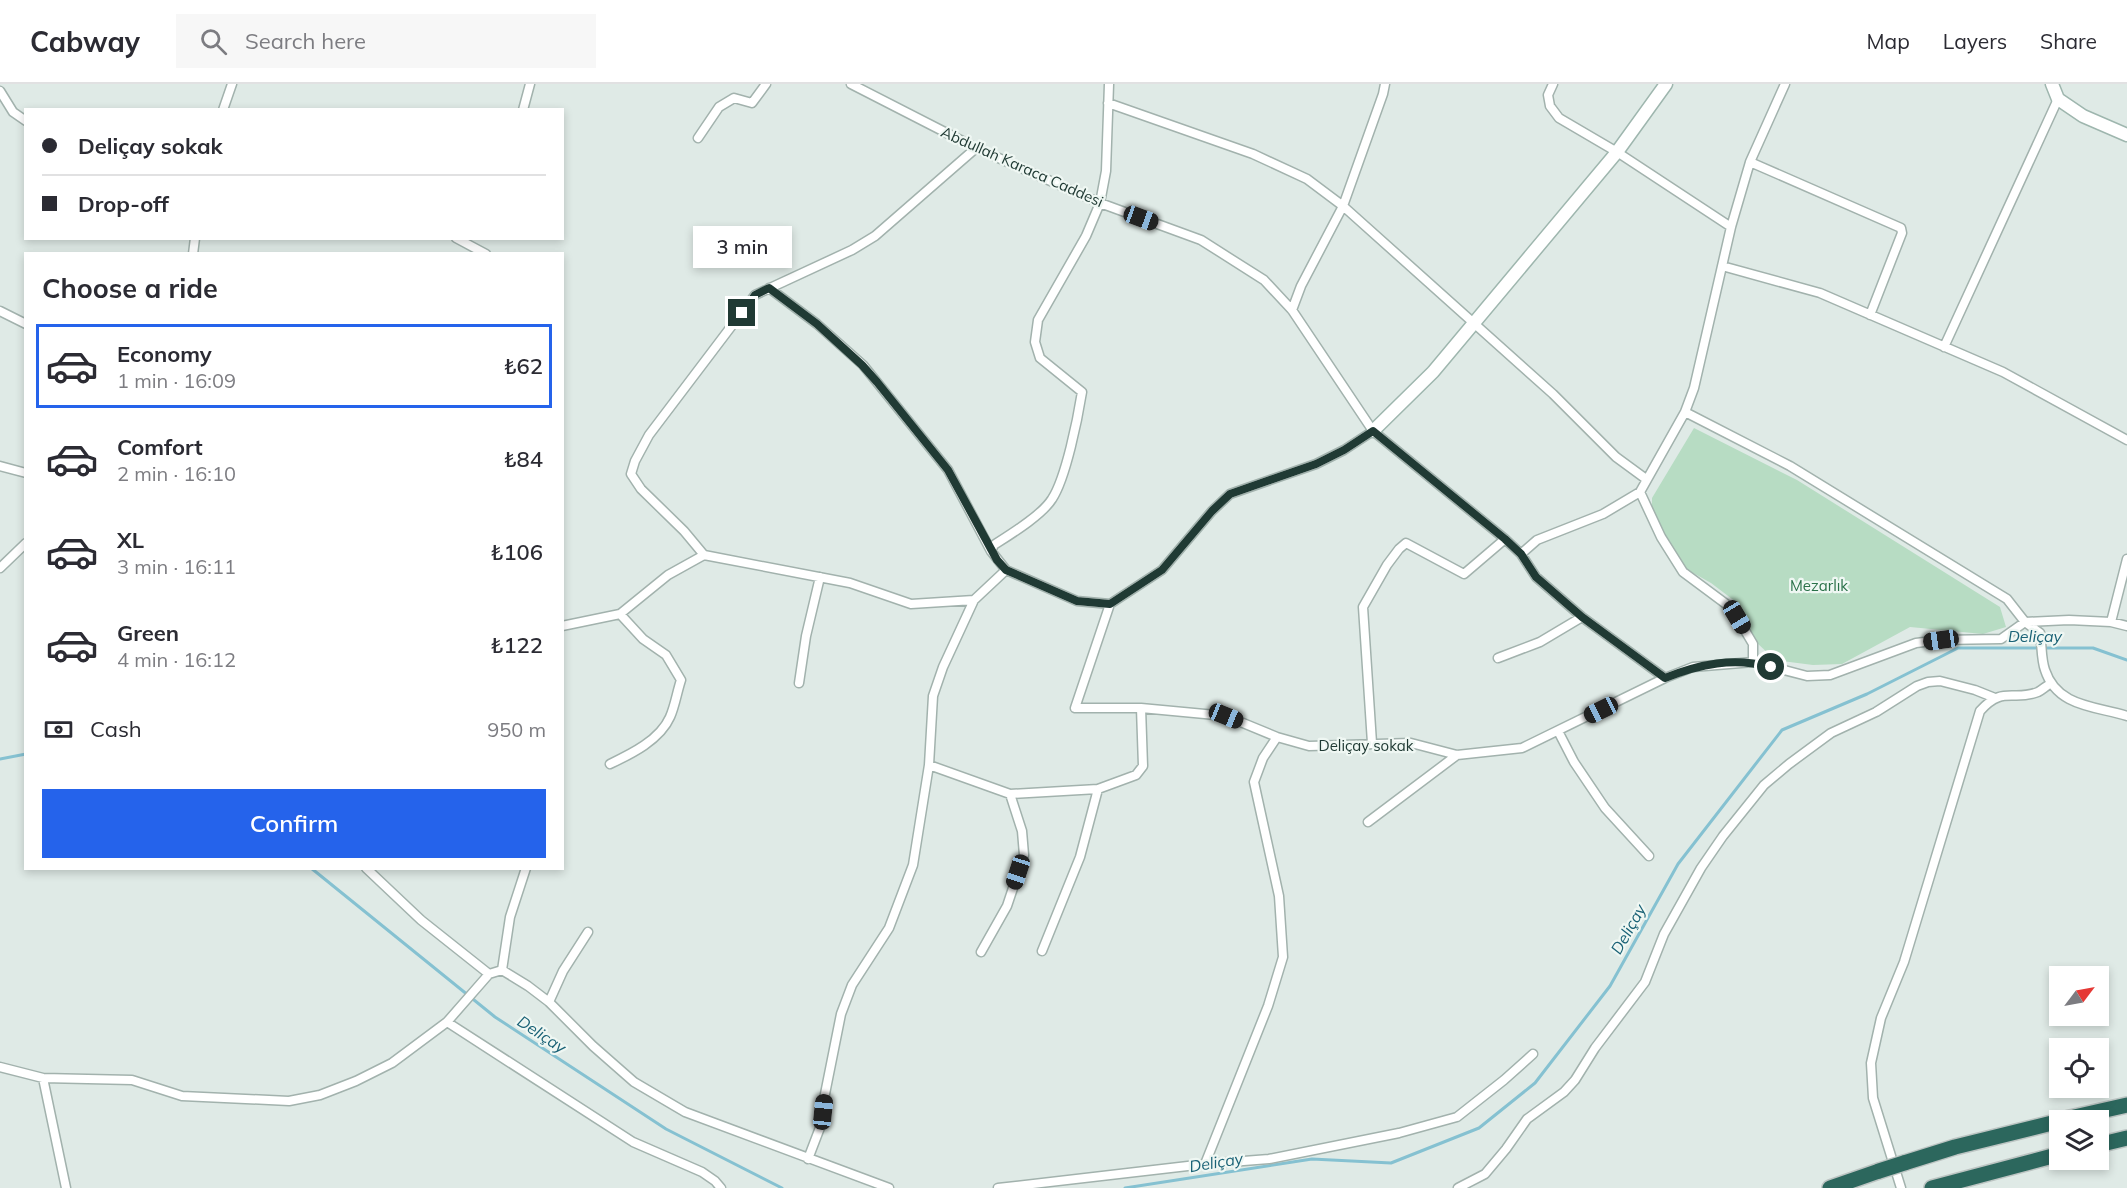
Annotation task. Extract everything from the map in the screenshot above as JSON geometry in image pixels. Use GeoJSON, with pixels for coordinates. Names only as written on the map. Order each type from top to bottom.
{"type":"FeatureCollection","features":[{"type":"Feature","properties":{"kind":"highway"},"geometry":{"type":"LineString","coordinates":[[2106,1110],[2127,1105]]}},
{"type":"Feature","properties":{"kind":"highway"},"geometry":{"type":"LineString","coordinates":[[1830,1188],[1955,1147],[2049,1124]]}},
{"type":"Feature","properties":{"kind":"highway"},"geometry":{"type":"LineString","coordinates":[[2109,1142],[2127,1138]]}},
{"type":"Feature","properties":{"kind":"highway"},"geometry":{"type":"LineString","coordinates":[[1932,1188],[2049,1157]]}},
{"type":"Feature","properties":{"kind":"street"},"geometry":{"type":"LineString","coordinates":[[224,108],[232,84]]}},
{"type":"Feature","properties":{"kind":"street"},"geometry":{"type":"LineString","coordinates":[[524,108],[530,84]]}},
{"type":"Feature","properties":{"kind":"street"},"geometry":{"type":"LineString","coordinates":[[698,138],[719,107],[734,98],[752,103],[766,84]]}},
{"type":"Feature","properties":{"kind":"street","name":"Abdullah Karaca Caddesi"},"geometry":{"type":"LineString","coordinates":[[851,84],[976,148],[1100,203],[1201,240],[1264,280],[1292,310],[1373,431],[1505,539],[1521,554],[1536,577],[1582,617],[1665,678]]}},
{"type":"Feature","properties":{"kind":"street"},"geometry":{"type":"LineString","coordinates":[[991,551],[994,545],[1032,518],[1052,499],[1063,472],[1082,392],[1040,358],[1035,342],[1038,320],[1086,236],[1100,203],[1106,171],[1109,84]]}},
{"type":"Feature","properties":{"kind":"street"},"geometry":{"type":"LineString","coordinates":[[1292,310],[1301,286],[1343,206],[1383,94],[1384,84]]}},
{"type":"Feature","properties":{"kind":"street"},"geometry":{"type":"LineString","coordinates":[[1553,84],[1548,95],[1550,106],[1559,118],[1617,152],[1731,227]]}},
{"type":"Feature","properties":{"kind":"street"},"geometry":{"type":"LineString","coordinates":[[769,288],[817,324],[877,382],[948,470],[991,551],[1006,570],[1077,601],[1110,604],[1162,570],[1212,511],[1230,494],[1316,464],[1344,450],[1373,431],[1433,372],[1617,152],[1666,84]]}},
{"type":"Feature","properties":{"kind":"street"},"geometry":{"type":"LineString","coordinates":[[1521,554],[1537,540],[1603,514],[1640,492],[1685,412],[1694,388],[1731,227],[1750,162],[1785,84]]}},
{"type":"Feature","properties":{"kind":"street"},"geometry":{"type":"LineString","coordinates":[[2052,84],[2058,99],[2083,116],[2127,135]]}},
{"type":"Feature","properties":{"kind":"street"},"geometry":{"type":"LineString","coordinates":[[0,91],[13,112],[24,120]]}},
{"type":"Feature","properties":{"kind":"street"},"geometry":{"type":"LineString","coordinates":[[1944,347],[2058,99]]}},
{"type":"Feature","properties":{"kind":"street"},"geometry":{"type":"LineString","coordinates":[[1108,103],[1253,154],[1307,179],[1343,206],[1552,394],[1616,456],[1646,479]]}},
{"type":"Feature","properties":{"kind":"street"},"geometry":{"type":"LineString","coordinates":[[974,600],[911,604],[850,583],[704,555],[684,531],[641,489],[631,474],[635,461],[649,435],[755,295],[852,250],[875,236],[976,148]]}},
{"type":"Feature","properties":{"kind":"street"},"geometry":{"type":"LineString","coordinates":[[1750,162],[1901,228],[1902,233],[1870,315]]}},
{"type":"Feature","properties":{"kind":"street"},"geometry":{"type":"LineString","coordinates":[[460,240],[482,252]]}},
{"type":"Feature","properties":{"kind":"street"},"geometry":{"type":"LineString","coordinates":[[1722,266],[1820,293],[2003,372],[2127,440]]}},
{"type":"Feature","properties":{"kind":"street"},"geometry":{"type":"LineString","coordinates":[[0,311],[24,323]]}},
{"type":"Feature","properties":{"kind":"street"},"geometry":{"type":"LineString","coordinates":[[1685,412],[1790,466],[2007,599],[2025,622],[2040,633],[2044,668],[2050,684],[2061,696],[2076,703],[2127,716]]}},
{"type":"Feature","properties":{"kind":"street"},"geometry":{"type":"LineString","coordinates":[[0,466],[24,472]]}},
{"type":"Feature","properties":{"kind":"street"},"geometry":{"type":"LineString","coordinates":[[1640,492],[1661,537],[1683,572],[1726,604],[1737,617],[1753,644],[1753,662]]}},
{"type":"Feature","properties":{"kind":"street"},"geometry":{"type":"LineString","coordinates":[[1372,743],[1363,607],[1387,566],[1406,543],[1464,574],[1505,539]]}},
{"type":"Feature","properties":{"kind":"street"},"geometry":{"type":"LineString","coordinates":[[0,568],[24,545]]}},
{"type":"Feature","properties":{"kind":"street"},"geometry":{"type":"LineString","coordinates":[[564,626],[620,614],[668,575],[704,555]]}},
{"type":"Feature","properties":{"kind":"street"},"geometry":{"type":"LineString","coordinates":[[2112,622],[2127,559]]}},
{"type":"Feature","properties":{"kind":"street"},"geometry":{"type":"LineString","coordinates":[[808,1159],[821,1125],[841,1014],[852,985],[890,928],[913,865],[929,765],[933,696],[943,667],[974,600],[1006,570]]}},
{"type":"Feature","properties":{"kind":"street"},"geometry":{"type":"LineString","coordinates":[[800,683],[806,636],[820,577]]}},
{"type":"Feature","properties":{"kind":"street","name":"Deliçay sokak"},"geometry":{"type":"LineString","coordinates":[[1110,604],[1075,708],[1141,708],[1226,716],[1277,737],[1309,746],[1411,743],[1457,755],[1522,748],[1665,678],[1694,667],[1753,662],[1807,676],[1830,675],[1916,643],[1941,640],[2001,639],[2025,622]]}},
{"type":"Feature","properties":{"kind":"street"},"geometry":{"type":"LineString","coordinates":[[610,764],[631,754],[664,727],[670,717],[681,680],[666,655],[642,639],[620,614]]}},
{"type":"Feature","properties":{"kind":"street"},"geometry":{"type":"LineString","coordinates":[[1498,658],[1540,642],[1582,617]]}},
{"type":"Feature","properties":{"kind":"street"},"geometry":{"type":"LineString","coordinates":[[2025,622],[2069,620],[2112,622],[2127,626]]}},
{"type":"Feature","properties":{"kind":"street"},"geometry":{"type":"LineString","coordinates":[[1458,1188],[1485,1174],[1527,1119],[1564,1092],[1575,1080],[1595,1048],[1645,982],[1664,934],[1701,868],[1723,836],[1770,779],[1831,733],[1876,712],[1928,682],[1940,681],[1995,698]]}},
{"type":"Feature","properties":{"kind":"street"},"geometry":{"type":"LineString","coordinates":[[1901,1188],[1874,1098],[1871,1063],[1881,1018],[1904,962],[1980,711],[1989,701],[2000,695],[2038,692],[2050,684]]}},
{"type":"Feature","properties":{"kind":"street"},"geometry":{"type":"LineString","coordinates":[[929,765],[1010,794],[1098,789],[1136,775],[1143,766],[1141,708]]}},
{"type":"Feature","properties":{"kind":"street"},"geometry":{"type":"LineString","coordinates":[[1558,730],[1574,762],[1605,808],[1649,856]]}},
{"type":"Feature","properties":{"kind":"street"},"geometry":{"type":"LineString","coordinates":[[1205,1164],[1268,1006],[1283,957],[1279,896],[1254,782],[1263,758],[1277,737]]}},
{"type":"Feature","properties":{"kind":"street"},"geometry":{"type":"LineString","coordinates":[[1368,822],[1457,755]]}},
{"type":"Feature","properties":{"kind":"street"},"geometry":{"type":"LineString","coordinates":[[1042,951],[1080,857],[1098,789]]}},
{"type":"Feature","properties":{"kind":"street"},"geometry":{"type":"LineString","coordinates":[[981,952],[1007,906],[1024,855],[1022,831],[1010,794]]}},
{"type":"Feature","properties":{"kind":"street"},"geometry":{"type":"LineString","coordinates":[[368,870],[421,920],[489,974]]}},
{"type":"Feature","properties":{"kind":"street"},"geometry":{"type":"LineString","coordinates":[[502,970],[510,917],[525,870]]}},
{"type":"Feature","properties":{"kind":"street"},"geometry":{"type":"LineString","coordinates":[[549,1002],[563,971],[588,932]]}},
{"type":"Feature","properties":{"kind":"street"},"geometry":{"type":"LineString","coordinates":[[0,1067],[43,1078],[132,1080],[182,1096],[289,1101],[320,1095],[356,1082],[392,1064],[447,1022],[489,974],[502,970],[549,1002],[634,1082],[685,1112],[889,1188]]}},
{"type":"Feature","properties":{"kind":"street"},"geometry":{"type":"LineString","coordinates":[[447,1022],[633,1142],[702,1172],[721,1188]]}},
{"type":"Feature","properties":{"kind":"street"},"geometry":{"type":"LineString","coordinates":[[998,1188],[1205,1164],[1269,1159],[1399,1133],[1457,1117],[1533,1054]]}},
{"type":"Feature","properties":{"kind":"street"},"geometry":{"type":"LineString","coordinates":[[43,1078],[66,1188]]}},
{"type":"Feature","properties":{"kind":"green space","name":"Mezarlık"},"geometry":{"type":"Polygon","coordinates":[[[1694,428],[1797,480],[2000,607],[2006,627],[1983,634],[1910,627],[1842,664],[1813,665],[1775,660],[1754,640],[1740,605],[1711,583],[1686,569],[1652,515],[1652,498],[1694,428]]]}},
{"type":"Feature","properties":{"kind":"waterway","name":"Deliçay"},"geometry":{"type":"LineString","coordinates":[[1125,1188],[1312,1159],[1391,1163],[1479,1128],[1535,1083],[1610,986],[1678,864],[1782,730],[1867,694],[1958,648],[2093,648],[2127,660]]}},
{"type":"Feature","properties":{"kind":"waterway","name":"Deliçay"},"geometry":{"type":"LineString","coordinates":[[0,759],[24,754]]}},
{"type":"Feature","properties":{"kind":"waterway","name":"Deliçay"},"geometry":{"type":"LineString","coordinates":[[313,870],[495,1017],[666,1129],[782,1188]]}},
{"type":"Feature","properties":{"kind":"route"},"geometry":{"type":"LineString","coordinates":[[742,313],[755,295],[769,288],[817,324],[862,365],[948,470],[991,551],[1006,570],[1077,601],[1110,604],[1162,570],[1212,511],[1230,494],[1316,464],[1344,450],[1373,431],[1505,539],[1521,554],[1536,577],[1582,617],[1665,678],[1694,667],[1719,663],[1753,662],[1771,667]]}}]}
